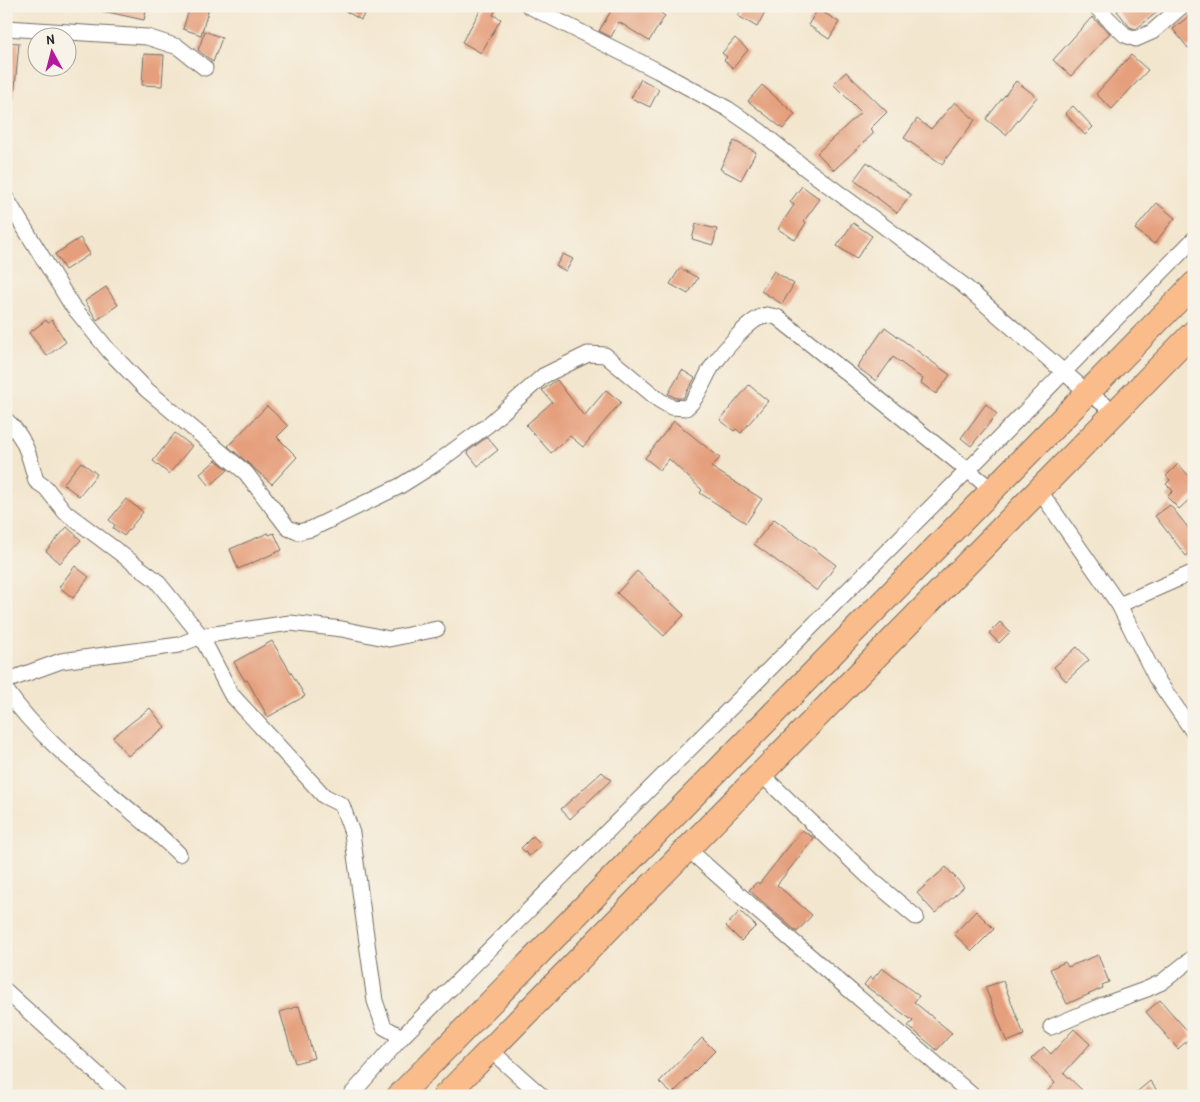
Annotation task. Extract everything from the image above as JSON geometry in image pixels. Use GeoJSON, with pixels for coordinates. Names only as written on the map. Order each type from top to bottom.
{"type":"FeatureCollection","features":[{"type":"Feature","properties":{"kind":"highway"},"geometry":{"type":"LineString","coordinates":[[399,1096],[874,613],[991,489],[1194,284]]}},
{"type":"Feature","properties":{"kind":"highway"},"geometry":{"type":"LineString","coordinates":[[445,1096],[1194,332]]}},
{"type":"Feature","properties":{"kind":"street"},"geometry":{"type":"LineString","coordinates":[[529,6],[658,71],[728,109],[760,131],[805,168],[962,284],[1087,392],[1115,412]]}},
{"type":"Feature","properties":{"kind":"street"},"geometry":{"type":"LineString","coordinates":[[1095,6],[1125,35],[1136,39],[1146,36],[1182,6]]}},
{"type":"Feature","properties":{"kind":"street"},"geometry":{"type":"LineString","coordinates":[[6,28],[147,37],[178,47],[205,68]]}},
{"type":"Feature","properties":{"kind":"street"},"geometry":{"type":"LineString","coordinates":[[6,198],[71,304],[109,350],[147,390],[246,473],[288,528],[298,532],[311,529],[407,482],[488,425],[543,376],[588,354],[605,355],[659,400],[671,407],[686,408],[693,400],[712,368],[744,329],[767,315],[777,317],[991,489]]}},
{"type":"Feature","properties":{"kind":"street"},"geometry":{"type":"LineString","coordinates":[[350,1096],[402,1037],[967,471],[1194,239]]}},
{"type":"Feature","properties":{"kind":"street"},"geometry":{"type":"LineString","coordinates":[[6,420],[15,428],[26,447],[36,481],[46,488],[65,512],[156,580],[201,636],[231,694],[324,796],[342,805],[352,833],[375,1001],[384,1027],[402,1037]]}},
{"type":"Feature","properties":{"kind":"street"},"geometry":{"type":"LineString","coordinates":[[1039,490],[1119,605],[1156,678],[1194,733]]}},
{"type":"Feature","properties":{"kind":"street"},"geometry":{"type":"LineString","coordinates":[[1119,605],[1194,572]]}},
{"type":"Feature","properties":{"kind":"street"},"geometry":{"type":"LineString","coordinates":[[6,680],[61,661],[94,654],[180,645],[201,636],[290,623],[342,629],[389,639],[437,629]]}},
{"type":"Feature","properties":{"kind":"street"},"geometry":{"type":"LineString","coordinates":[[6,690],[23,715],[56,747],[179,854]]}},
{"type":"Feature","properties":{"kind":"street"},"geometry":{"type":"LineString","coordinates":[[761,774],[872,880],[916,917]]}},
{"type":"Feature","properties":{"kind":"street"},"geometry":{"type":"LineString","coordinates":[[687,848],[772,926],[876,1011],[973,1096]]}},
{"type":"Feature","properties":{"kind":"street"},"geometry":{"type":"LineString","coordinates":[[1051,1027],[1102,1004],[1162,982],[1194,957]]}},
{"type":"Feature","properties":{"kind":"street"},"geometry":{"type":"LineString","coordinates":[[6,991],[122,1096]]}},
{"type":"Feature","properties":{"kind":"street"},"geometry":{"type":"LineString","coordinates":[[490,1050],[542,1096]]}},
{"type":"Feature","properties":{"kind":"building"},"geometry":{"type":"Polygon","coordinates":[[[104,6],[147,6],[144,20],[103,11],[104,6]]]}},
{"type":"Feature","properties":{"kind":"building"},"geometry":{"type":"Polygon","coordinates":[[[190,6],[209,8],[201,35],[183,29],[190,6]]]}},
{"type":"Feature","properties":{"kind":"building"},"geometry":{"type":"Polygon","coordinates":[[[337,6],[357,6],[366,11],[361,20],[337,6]]]}},
{"type":"Feature","properties":{"kind":"building"},"geometry":{"type":"Polygon","coordinates":[[[483,6],[498,6],[493,15],[501,19],[481,53],[462,42],[483,6]]]}},
{"type":"Feature","properties":{"kind":"building"},"geometry":{"type":"Polygon","coordinates":[[[614,6],[651,6],[665,16],[649,41],[619,22],[611,37],[599,31],[614,6]]]}},
{"type":"Feature","properties":{"kind":"building"},"geometry":{"type":"Polygon","coordinates":[[[743,6],[768,6],[757,27],[738,16],[743,6]]]}},
{"type":"Feature","properties":{"kind":"building"},"geometry":{"type":"Polygon","coordinates":[[[1123,6],[1152,6],[1156,13],[1136,29],[1130,27],[1117,11],[1123,6]]]}},
{"type":"Feature","properties":{"kind":"building"},"geometry":{"type":"Polygon","coordinates":[[[818,9],[839,22],[829,39],[808,25],[818,9]]]}},
{"type":"Feature","properties":{"kind":"building"},"geometry":{"type":"Polygon","coordinates":[[[1194,12],[1194,44],[1188,48],[1173,29],[1194,12]]]}},
{"type":"Feature","properties":{"kind":"building"},"geometry":{"type":"Polygon","coordinates":[[[1092,17],[1110,33],[1071,76],[1053,60],[1092,17]]]}},
{"type":"Feature","properties":{"kind":"building"},"geometry":{"type":"Polygon","coordinates":[[[205,31],[222,38],[213,62],[198,50],[205,31]]]}},
{"type":"Feature","properties":{"kind":"building"},"geometry":{"type":"Polygon","coordinates":[[[735,38],[748,50],[733,68],[724,60],[727,57],[722,53],[735,38]]]}},
{"type":"Feature","properties":{"kind":"building"},"geometry":{"type":"Polygon","coordinates":[[[6,42],[19,43],[14,98],[6,98],[6,42]]]}},
{"type":"Feature","properties":{"kind":"building"},"geometry":{"type":"Polygon","coordinates":[[[144,54],[164,55],[162,86],[142,85],[144,54]]]}},
{"type":"Feature","properties":{"kind":"building"},"geometry":{"type":"Polygon","coordinates":[[[1131,55],[1148,70],[1112,109],[1096,94],[1131,55]]]}},
{"type":"Feature","properties":{"kind":"building"},"geometry":{"type":"Polygon","coordinates":[[[846,72],[887,112],[870,129],[874,133],[834,170],[817,153],[861,112],[833,84],[846,72]]]}},
{"type":"Feature","properties":{"kind":"building"},"geometry":{"type":"Polygon","coordinates":[[[641,79],[659,89],[650,107],[631,98],[641,79]]]}},
{"type":"Feature","properties":{"kind":"building"},"geometry":{"type":"Polygon","coordinates":[[[1016,81],[1037,97],[1006,135],[986,119],[1016,81]]]}},
{"type":"Feature","properties":{"kind":"building"},"geometry":{"type":"Polygon","coordinates":[[[762,85],[795,114],[783,129],[748,101],[762,85]]]}},
{"type":"Feature","properties":{"kind":"building"},"geometry":{"type":"Polygon","coordinates":[[[955,102],[975,120],[942,164],[904,138],[917,119],[931,129],[955,102]]]}},
{"type":"Feature","properties":{"kind":"building"},"geometry":{"type":"Polygon","coordinates":[[[1073,106],[1093,127],[1085,135],[1065,113],[1073,106]]]}},
{"type":"Feature","properties":{"kind":"building"},"geometry":{"type":"Polygon","coordinates":[[[734,141],[756,152],[741,180],[720,169],[734,141]]]}},
{"type":"Feature","properties":{"kind":"building"},"geometry":{"type":"Polygon","coordinates":[[[867,162],[911,195],[897,213],[854,180],[867,162]]]}},
{"type":"Feature","properties":{"kind":"building"},"geometry":{"type":"Polygon","coordinates":[[[802,186],[820,199],[804,221],[806,223],[795,240],[778,229],[794,205],[790,202],[802,186]]]}},
{"type":"Feature","properties":{"kind":"building"},"geometry":{"type":"Polygon","coordinates":[[[1157,203],[1175,218],[1154,244],[1135,229],[1157,203]]]}},
{"type":"Feature","properties":{"kind":"building"},"geometry":{"type":"Polygon","coordinates":[[[853,223],[872,236],[856,259],[837,246],[853,223]]]}},
{"type":"Feature","properties":{"kind":"building"},"geometry":{"type":"Polygon","coordinates":[[[696,224],[717,229],[713,245],[692,239],[696,224]]]}},
{"type":"Feature","properties":{"kind":"building"},"geometry":{"type":"Polygon","coordinates":[[[80,238],[90,254],[65,270],[55,254],[80,238]]]}},
{"type":"Feature","properties":{"kind":"building"},"geometry":{"type":"Polygon","coordinates":[[[563,254],[573,259],[566,271],[556,266],[563,254]]]}},
{"type":"Feature","properties":{"kind":"building"},"geometry":{"type":"Polygon","coordinates":[[[680,268],[698,278],[688,294],[670,284],[680,268]]]}},
{"type":"Feature","properties":{"kind":"building"},"geometry":{"type":"Polygon","coordinates":[[[774,271],[794,284],[782,304],[761,291],[774,271]]]}},
{"type":"Feature","properties":{"kind":"building"},"geometry":{"type":"Polygon","coordinates":[[[106,287],[118,305],[97,320],[85,301],[106,287]]]}},
{"type":"Feature","properties":{"kind":"building"},"geometry":{"type":"Polygon","coordinates":[[[46,320],[48,323],[52,320],[66,342],[47,356],[29,333],[46,320]]]}},
{"type":"Feature","properties":{"kind":"building"},"geometry":{"type":"Polygon","coordinates":[[[885,327],[950,375],[936,394],[921,383],[923,379],[893,357],[876,381],[857,367],[885,327]]]}},
{"type":"Feature","properties":{"kind":"building"},"geometry":{"type":"Polygon","coordinates":[[[682,370],[695,378],[683,398],[676,398],[668,394],[682,370]]]}},
{"type":"Feature","properties":{"kind":"building"},"geometry":{"type":"Polygon","coordinates":[[[557,380],[584,416],[606,390],[621,402],[583,447],[570,436],[551,453],[526,425],[552,402],[542,390],[557,380]]]}},
{"type":"Feature","properties":{"kind":"building"},"geometry":{"type":"Polygon","coordinates":[[[749,385],[768,401],[741,433],[736,429],[734,431],[720,420],[749,385]]]}},
{"type":"Feature","properties":{"kind":"building"},"geometry":{"type":"Polygon","coordinates":[[[986,404],[997,414],[971,446],[961,438],[986,404]]]}},
{"type":"Feature","properties":{"kind":"building"},"geometry":{"type":"Polygon","coordinates":[[[267,406],[288,426],[277,437],[297,457],[272,484],[228,446],[267,406]]]}},
{"type":"Feature","properties":{"kind":"building"},"geometry":{"type":"Polygon","coordinates":[[[674,421],[720,458],[711,467],[762,499],[746,523],[700,493],[702,490],[669,459],[660,470],[645,458],[674,421]]]}},
{"type":"Feature","properties":{"kind":"building"},"geometry":{"type":"Polygon","coordinates":[[[175,433],[192,446],[169,474],[153,461],[175,433]]]}},
{"type":"Feature","properties":{"kind":"building"},"geometry":{"type":"Polygon","coordinates":[[[487,437],[498,450],[478,466],[467,452],[487,437]]]}},
{"type":"Feature","properties":{"kind":"building"},"geometry":{"type":"Polygon","coordinates":[[[216,460],[228,470],[210,486],[200,474],[216,460]]]}},
{"type":"Feature","properties":{"kind":"building"},"geometry":{"type":"Polygon","coordinates":[[[81,462],[97,474],[79,496],[63,484],[81,462]]]}},
{"type":"Feature","properties":{"kind":"building"},"geometry":{"type":"Polygon","coordinates":[[[1178,464],[1194,481],[1194,495],[1179,509],[1167,497],[1173,491],[1166,484],[1170,480],[1166,476],[1178,464]]]}},
{"type":"Feature","properties":{"kind":"building"},"geometry":{"type":"Polygon","coordinates":[[[126,499],[143,512],[124,536],[113,528],[115,525],[109,520],[126,499]]]}},
{"type":"Feature","properties":{"kind":"building"},"geometry":{"type":"Polygon","coordinates":[[[1170,505],[1194,535],[1194,550],[1186,556],[1155,516],[1170,505]]]}},
{"type":"Feature","properties":{"kind":"building"},"geometry":{"type":"Polygon","coordinates":[[[774,519],[836,565],[817,591],[754,544],[774,519]]]}},
{"type":"Feature","properties":{"kind":"building"},"geometry":{"type":"Polygon","coordinates":[[[67,527],[81,540],[60,563],[46,551],[67,527]]]}},
{"type":"Feature","properties":{"kind":"building"},"geometry":{"type":"Polygon","coordinates":[[[268,533],[269,535],[274,533],[282,550],[238,569],[230,549],[268,533]]]}},
{"type":"Feature","properties":{"kind":"building"},"geometry":{"type":"Polygon","coordinates":[[[75,566],[89,577],[73,598],[59,587],[75,566]]]}},
{"type":"Feature","properties":{"kind":"building"},"geometry":{"type":"Polygon","coordinates":[[[637,571],[684,615],[664,636],[617,593],[637,571]]]}},
{"type":"Feature","properties":{"kind":"building"},"geometry":{"type":"Polygon","coordinates":[[[1000,622],[1010,632],[999,643],[989,633],[1000,622]]]}},
{"type":"Feature","properties":{"kind":"building"},"geometry":{"type":"Polygon","coordinates":[[[272,641],[305,696],[268,717],[247,680],[245,681],[234,662],[272,641]]]}},
{"type":"Feature","properties":{"kind":"building"},"geometry":{"type":"Polygon","coordinates":[[[1077,647],[1089,660],[1066,681],[1054,667],[1077,647]]]}},
{"type":"Feature","properties":{"kind":"building"},"geometry":{"type":"Polygon","coordinates":[[[150,708],[165,727],[128,756],[113,737],[150,708]]]}},
{"type":"Feature","properties":{"kind":"building"},"geometry":{"type":"Polygon","coordinates":[[[602,772],[611,780],[570,819],[561,809],[602,772]]]}},
{"type":"Feature","properties":{"kind":"building"},"geometry":{"type":"Polygon","coordinates":[[[802,830],[814,838],[777,885],[812,915],[797,932],[749,890],[757,882],[759,884],[802,830]]]}},
{"type":"Feature","properties":{"kind":"building"},"geometry":{"type":"Polygon","coordinates":[[[533,836],[542,845],[529,856],[521,848],[533,836]]]}},
{"type":"Feature","properties":{"kind":"building"},"geometry":{"type":"Polygon","coordinates":[[[946,867],[964,887],[935,913],[917,893],[946,867]]]}},
{"type":"Feature","properties":{"kind":"building"},"geometry":{"type":"Polygon","coordinates":[[[740,911],[756,926],[741,941],[726,926],[740,911]]]}},
{"type":"Feature","properties":{"kind":"building"},"geometry":{"type":"Polygon","coordinates":[[[976,911],[994,929],[972,951],[954,934],[976,911]]]}},
{"type":"Feature","properties":{"kind":"building"},"geometry":{"type":"Polygon","coordinates":[[[1098,955],[1109,982],[1102,985],[1103,988],[1067,1004],[1050,969],[1065,962],[1068,967],[1098,955]]]}},
{"type":"Feature","properties":{"kind":"building"},"geometry":{"type":"Polygon","coordinates":[[[882,968],[919,996],[914,1002],[952,1033],[937,1050],[908,1026],[913,1021],[864,985],[870,977],[873,979],[882,968]]]}},
{"type":"Feature","properties":{"kind":"building"},"geometry":{"type":"Polygon","coordinates":[[[1003,981],[1024,1035],[1007,1042],[985,987],[1003,981]]]}},
{"type":"Feature","properties":{"kind":"building"},"geometry":{"type":"Polygon","coordinates":[[[1160,1000],[1192,1036],[1178,1049],[1146,1012],[1160,1000]]]}},
{"type":"Feature","properties":{"kind":"building"},"geometry":{"type":"Polygon","coordinates":[[[299,1006],[314,1058],[295,1063],[280,1012],[299,1006]]]}},
{"type":"Feature","properties":{"kind":"building"},"geometry":{"type":"Polygon","coordinates":[[[1074,1029],[1090,1044],[1064,1073],[1082,1090],[1076,1096],[1043,1096],[1055,1083],[1032,1058],[1044,1047],[1051,1054],[1074,1029]]]}},
{"type":"Feature","properties":{"kind":"building"},"geometry":{"type":"Polygon","coordinates":[[[702,1038],[715,1051],[672,1094],[659,1082],[702,1038]]]}},
{"type":"Feature","properties":{"kind":"building"},"geometry":{"type":"Polygon","coordinates":[[[1150,1081],[1161,1096],[1132,1096],[1150,1081]]]}}]}
